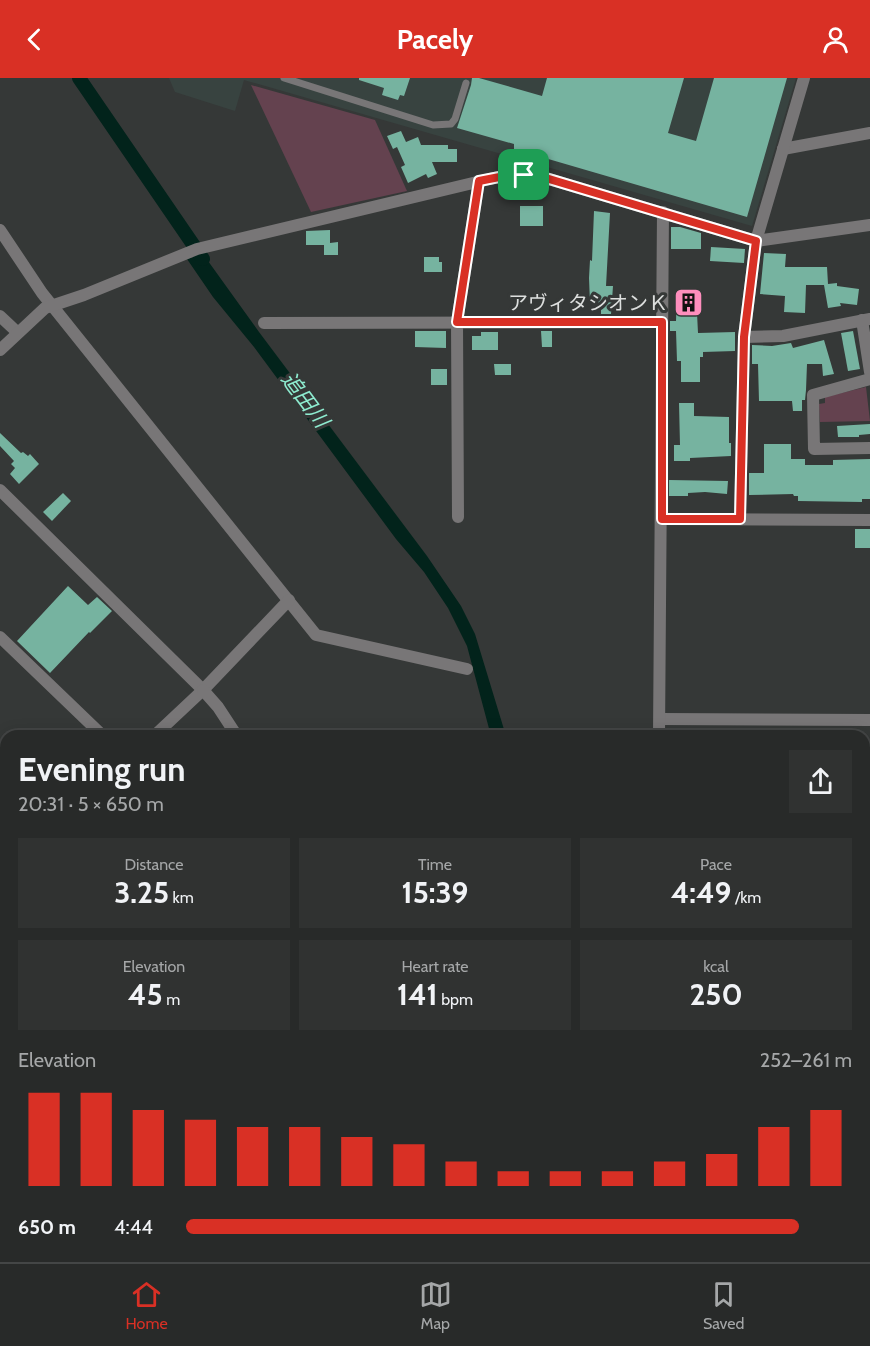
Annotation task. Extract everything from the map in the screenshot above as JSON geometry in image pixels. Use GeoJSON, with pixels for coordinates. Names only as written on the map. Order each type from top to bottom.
{"type":"FeatureCollection","features":[{"type":"Feature","properties":{"kind":"street"},"geometry":{"type":"LineString","coordinates":[[740,519],[744,337],[756,241],[804,78]]}},
{"type":"Feature","properties":{"kind":"street"},"geometry":{"type":"LineString","coordinates":[[783,149],[870,133]]}},
{"type":"Feature","properties":{"kind":"street"},"geometry":{"type":"LineString","coordinates":[[0,350],[45,308],[84,295],[191,252],[510,175],[539,176],[756,241],[870,225]]}},
{"type":"Feature","properties":{"kind":"street"},"geometry":{"type":"LineString","coordinates":[[458,517],[457,322],[479,181]]}},
{"type":"Feature","properties":{"kind":"street"},"geometry":{"type":"LineString","coordinates":[[659,730],[663,212]]}},
{"type":"Feature","properties":{"kind":"street"},"geometry":{"type":"LineString","coordinates":[[0,230],[52,305],[319,636],[467,669]]}},
{"type":"Feature","properties":{"kind":"street"},"geometry":{"type":"LineString","coordinates":[[0,316],[17,332]]}},
{"type":"Feature","properties":{"kind":"street"},"geometry":{"type":"LineString","coordinates":[[744,337],[783,336],[866,319],[870,372]]}},
{"type":"Feature","properties":{"kind":"street"},"geometry":{"type":"LineString","coordinates":[[264,322],[662,322]]}},
{"type":"Feature","properties":{"kind":"street"},"geometry":{"type":"LineString","coordinates":[[870,379],[813,395],[814,449],[870,448]]}},
{"type":"Feature","properties":{"kind":"street"},"geometry":{"type":"LineString","coordinates":[[0,490],[203,690],[233,730]]}},
{"type":"Feature","properties":{"kind":"street"},"geometry":{"type":"LineString","coordinates":[[662,519],[870,520]]}},
{"type":"Feature","properties":{"kind":"street"},"geometry":{"type":"LineString","coordinates":[[160,730],[203,690],[289,600]]}},
{"type":"Feature","properties":{"kind":"street"},"geometry":{"type":"LineString","coordinates":[[0,637],[98,730]]}},
{"type":"Feature","properties":{"kind":"street"},"geometry":{"type":"LineString","coordinates":[[660,719],[870,720]]}},
{"type":"Feature","properties":{"kind":"lane"},"geometry":{"type":"LineString","coordinates":[[284,78],[315,82],[433,125],[444,126],[451,124],[455,119],[466,83]]}},
{"type":"Feature","properties":{"kind":"shaded area"},"geometry":{"type":"Polygon","coordinates":[[[169,78],[796,78],[752,226],[244,80],[235,111],[175,92],[169,78]]]}},
{"type":"Feature","properties":{"kind":"shaded area"},"geometry":{"type":"Polygon","coordinates":[[[251,85],[375,120],[407,191],[311,212],[251,85]]]}},
{"type":"Feature","properties":{"kind":"shaded area"},"geometry":{"type":"Polygon","coordinates":[[[866,387],[870,421],[820,422],[819,404],[825,403],[825,397],[866,387]]]}},
{"type":"Feature","properties":{"kind":"water"},"geometry":{"type":"Polygon","coordinates":[[[203,254],[427,556],[461,606],[475,634],[504,730],[489,730],[467,646],[448,608],[424,572],[396,539],[254,347],[213,297],[187,259],[203,254]]]}},
{"type":"Feature","properties":{"kind":"building"},"geometry":{"type":"Polygon","coordinates":[[[359,78],[410,78],[404,96],[400,95],[398,100],[382,95],[384,88],[359,80],[359,78]]]}},
{"type":"Feature","properties":{"kind":"building"},"geometry":{"type":"Polygon","coordinates":[[[472,78],[542,96],[547,78],[684,78],[668,133],[696,141],[714,78],[787,78],[747,217],[514,149],[514,144],[457,128],[472,78]]]}},
{"type":"Feature","properties":{"kind":"building"},"geometry":{"type":"Polygon","coordinates":[[[401,131],[406,142],[418,137],[421,145],[448,145],[448,149],[457,149],[457,162],[432,162],[437,174],[428,178],[426,174],[408,183],[401,167],[405,165],[397,147],[393,149],[387,136],[401,131]]]}},
{"type":"Feature","properties":{"kind":"building"},"geometry":{"type":"Polygon","coordinates":[[[520,206],[543,206],[543,226],[520,226],[520,206]]]}},
{"type":"Feature","properties":{"kind":"building"},"geometry":{"type":"Polygon","coordinates":[[[594,211],[610,213],[606,286],[613,286],[611,314],[601,314],[601,303],[590,303],[589,278],[594,211]]]}},
{"type":"Feature","properties":{"kind":"building"},"geometry":{"type":"Polygon","coordinates":[[[671,227],[701,233],[701,249],[671,249],[671,227]]]}},
{"type":"Feature","properties":{"kind":"building"},"geometry":{"type":"Polygon","coordinates":[[[330,230],[330,243],[338,242],[338,255],[324,255],[324,245],[306,245],[306,231],[330,230]]]}},
{"type":"Feature","properties":{"kind":"building"},"geometry":{"type":"Polygon","coordinates":[[[711,247],[745,249],[744,263],[710,261],[711,247]]]}},
{"type":"Feature","properties":{"kind":"building"},"geometry":{"type":"Polygon","coordinates":[[[764,253],[786,254],[785,267],[827,267],[828,284],[837,283],[837,286],[859,289],[857,305],[840,303],[841,306],[828,308],[824,285],[806,285],[805,313],[784,312],[785,296],[760,294],[764,253]]]}},
{"type":"Feature","properties":{"kind":"building"},"geometry":{"type":"Polygon","coordinates":[[[424,257],[439,257],[439,262],[442,262],[442,272],[424,272],[424,257]]]}},
{"type":"Feature","properties":{"kind":"building"},"geometry":{"type":"Polygon","coordinates":[[[677,293],[702,294],[702,313],[697,313],[698,333],[735,332],[735,351],[703,352],[703,357],[700,357],[700,382],[681,382],[681,361],[677,361],[676,331],[670,331],[670,321],[676,321],[677,293]]]}},
{"type":"Feature","properties":{"kind":"building"},"geometry":{"type":"Polygon","coordinates":[[[415,331],[446,331],[446,348],[415,347],[415,331]]]}},
{"type":"Feature","properties":{"kind":"building"},"geometry":{"type":"Polygon","coordinates":[[[541,331],[552,331],[552,347],[542,347],[541,331]]]}},
{"type":"Feature","properties":{"kind":"building"},"geometry":{"type":"Polygon","coordinates":[[[853,331],[860,369],[848,371],[841,333],[853,331]]]}},
{"type":"Feature","properties":{"kind":"building"},"geometry":{"type":"Polygon","coordinates":[[[481,332],[498,332],[498,350],[472,350],[472,336],[481,336],[481,332]]]}},
{"type":"Feature","properties":{"kind":"building"},"geometry":{"type":"Polygon","coordinates":[[[824,340],[834,374],[823,376],[822,364],[807,364],[805,400],[802,400],[802,411],[793,411],[792,401],[759,401],[758,364],[752,364],[752,345],[772,346],[791,343],[793,348],[824,340]]]}},
{"type":"Feature","properties":{"kind":"building"},"geometry":{"type":"Polygon","coordinates":[[[494,364],[511,364],[511,375],[495,375],[494,364]]]}},
{"type":"Feature","properties":{"kind":"building"},"geometry":{"type":"Polygon","coordinates":[[[431,369],[447,369],[447,385],[431,385],[431,369]]]}},
{"type":"Feature","properties":{"kind":"building"},"geometry":{"type":"Polygon","coordinates":[[[679,403],[694,403],[694,416],[729,417],[731,456],[674,461],[674,445],[680,445],[679,403]]]}},
{"type":"Feature","properties":{"kind":"building"},"geometry":{"type":"Polygon","coordinates":[[[870,424],[870,434],[859,435],[859,437],[838,437],[837,426],[870,424]]]}},
{"type":"Feature","properties":{"kind":"building"},"geometry":{"type":"Polygon","coordinates":[[[0,433],[21,453],[28,456],[30,454],[39,464],[19,484],[10,474],[15,468],[11,464],[14,461],[0,446],[0,433]]]}},
{"type":"Feature","properties":{"kind":"building"},"geometry":{"type":"Polygon","coordinates":[[[764,444],[791,444],[791,459],[805,459],[805,465],[833,465],[833,460],[870,459],[870,499],[862,499],[862,502],[798,501],[798,496],[793,494],[749,495],[749,473],[764,473],[764,444]]]}},
{"type":"Feature","properties":{"kind":"building"},"geometry":{"type":"Polygon","coordinates":[[[669,480],[728,481],[727,494],[705,492],[688,493],[688,496],[669,496],[669,480]]]}},
{"type":"Feature","properties":{"kind":"building"},"geometry":{"type":"Polygon","coordinates":[[[63,493],[71,501],[52,521],[43,512],[63,493]]]}},
{"type":"Feature","properties":{"kind":"building"},"geometry":{"type":"Polygon","coordinates":[[[855,529],[870,529],[870,548],[855,548],[855,529]]]}},
{"type":"Feature","properties":{"kind":"building"},"geometry":{"type":"Polygon","coordinates":[[[68,586],[88,605],[97,597],[112,611],[50,673],[17,641],[68,586]]]}},
{"type":"Feature","properties":{"kind":"waterway","name":"追田川"},"geometry":{"type":"LineString","coordinates":[[79,78],[203,259]]}},
{"type":"Feature","properties":{"kind":"place","name":"アヴィタシオンＫ"},"geometry":{"type":"Point","coordinates":[689,303]}},
{"type":"Feature","properties":{"kind":"route"},"geometry":{"type":"LineString","coordinates":[[510,175],[524,175],[539,176],[756,241],[744,337],[740,519],[662,519],[662,322],[457,322],[479,181],[510,175]]}}]}
